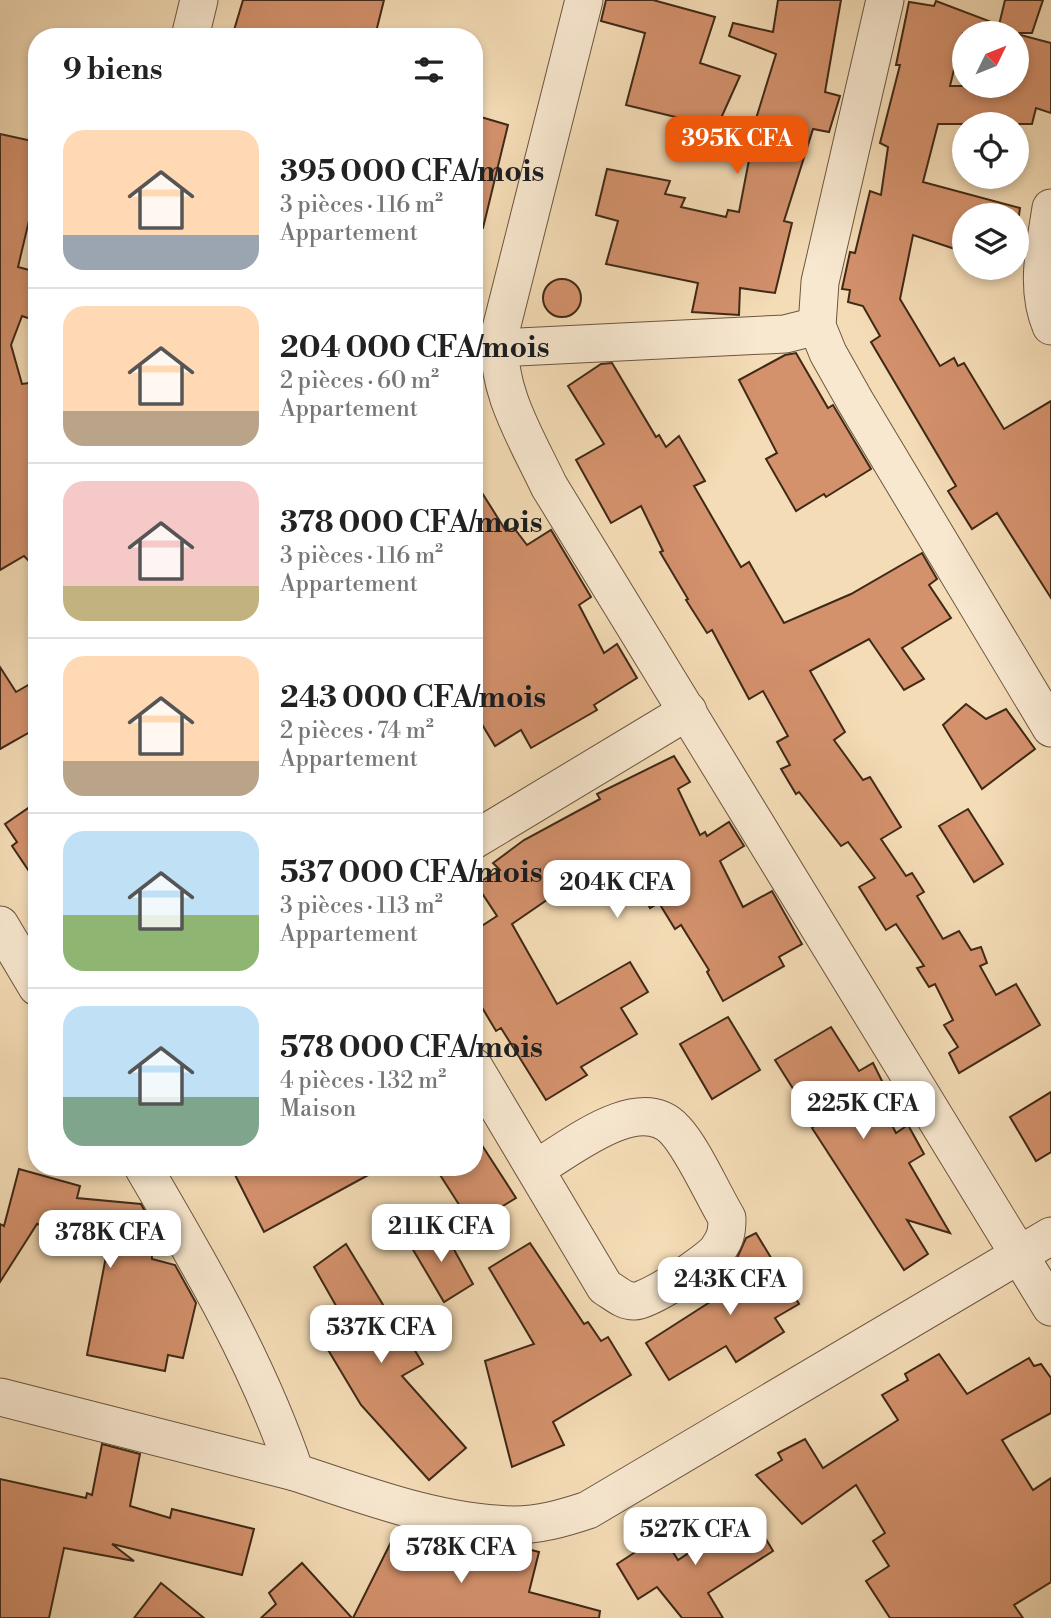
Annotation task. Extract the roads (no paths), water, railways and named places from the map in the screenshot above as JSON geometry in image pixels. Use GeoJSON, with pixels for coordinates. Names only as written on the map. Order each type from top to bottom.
{"type":"FeatureCollection","features":[{"type":"Feature","properties":{"kind":"street"},"geometry":{"type":"LineString","coordinates":[[192,28],[199,0]]}},
{"type":"Feature","properties":{"kind":"street"},"geometry":{"type":"LineString","coordinates":[[584,0],[499,348],[499,371],[506,394],[549,486],[1051,1307]]}},
{"type":"Feature","properties":{"kind":"street"},"geometry":{"type":"LineString","coordinates":[[885,0],[820,282],[817,326],[828,354],[855,401],[1051,728]]}},
{"type":"Feature","properties":{"kind":"street"},"geometry":{"type":"LineString","coordinates":[[1051,208],[1042,270],[1042,304],[1051,326]]}},
{"type":"Feature","properties":{"kind":"street"},"geometry":{"type":"LineString","coordinates":[[499,348],[785,334],[817,326]]}},
{"type":"Feature","properties":{"kind":"street"},"geometry":{"type":"LineString","coordinates":[[483,835],[688,711]]}},
{"type":"Feature","properties":{"kind":"street"},"geometry":{"type":"LineString","coordinates":[[0,925],[28,972]]}},
{"type":"Feature","properties":{"kind":"street"},"geometry":{"type":"LineString","coordinates":[[483,1081],[606,1287],[620,1297],[635,1301],[656,1294],[717,1252],[727,1233],[727,1218],[676,1130],[658,1116],[636,1115],[614,1123],[537,1168]]}},
{"type":"Feature","properties":{"kind":"street"},"geometry":{"type":"LineString","coordinates":[[148,1176],[214,1287],[275,1414],[295,1472]]}},
{"type":"Feature","properties":{"kind":"street"},"geometry":{"type":"LineString","coordinates":[[0,1397],[295,1472],[430,1512],[515,1525],[556,1521],[588,1510],[1051,1236]]}}]}
